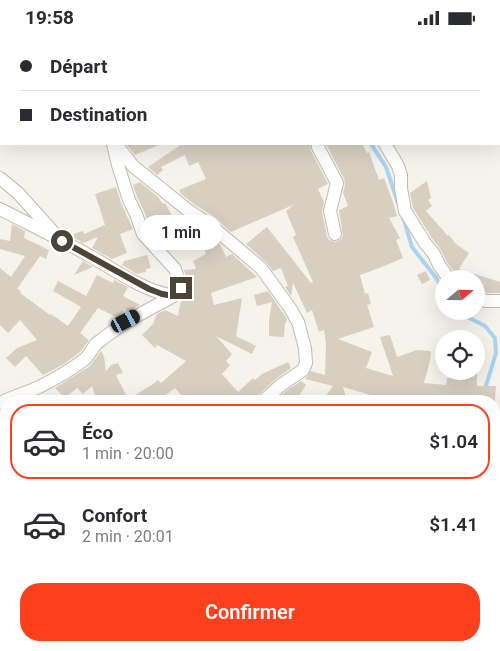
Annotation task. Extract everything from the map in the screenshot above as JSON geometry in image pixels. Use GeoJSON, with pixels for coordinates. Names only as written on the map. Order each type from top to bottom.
{"type":"FeatureCollection","features":[{"type":"Feature","properties":{"kind":"street"},"geometry":{"type":"LineString","coordinates":[[18,395],[39,387],[66,371],[87,357],[97,344],[126,321],[174,296],[181,288],[175,269],[144,234],[129,200],[118,165],[115,145]]}},
{"type":"Feature","properties":{"kind":"street"},"geometry":{"type":"LineString","coordinates":[[116,145],[132,167],[209,224],[261,268],[290,308],[298,322],[305,348],[306,363],[302,370],[269,395]]}},
{"type":"Feature","properties":{"kind":"street"},"geometry":{"type":"LineString","coordinates":[[318,145],[336,183],[330,211],[335,234]]}},
{"type":"Feature","properties":{"kind":"street"},"geometry":{"type":"LineString","coordinates":[[386,145],[401,175],[405,211],[443,270]]}},
{"type":"Feature","properties":{"kind":"street"},"geometry":{"type":"LineString","coordinates":[[0,178],[18,193],[62,241]]}},
{"type":"Feature","properties":{"kind":"street"},"geometry":{"type":"LineString","coordinates":[[0,209],[149,289],[174,296]]}},
{"type":"Feature","properties":{"kind":"street"},"geometry":{"type":"LineString","coordinates":[[485,301],[500,301]]}},
{"type":"Feature","properties":{"kind":"building"},"geometry":{"type":"Polygon","coordinates":[[[127,145],[159,145],[135,155],[127,145]]]}},
{"type":"Feature","properties":{"kind":"building"},"geometry":{"type":"Polygon","coordinates":[[[181,145],[310,145],[311,151],[328,184],[318,189],[324,202],[322,212],[327,236],[329,240],[336,242],[343,236],[339,210],[348,206],[343,193],[344,179],[327,145],[363,145],[367,153],[369,152],[379,180],[384,178],[392,199],[397,216],[389,218],[400,238],[396,240],[403,258],[360,275],[365,294],[368,293],[371,304],[367,305],[374,327],[338,339],[372,352],[366,368],[393,376],[380,337],[390,335],[397,357],[417,350],[431,351],[424,383],[446,385],[447,380],[477,380],[477,386],[496,386],[495,395],[370,395],[343,387],[345,395],[326,395],[333,386],[305,379],[311,371],[325,375],[326,344],[324,330],[319,332],[312,310],[307,313],[293,283],[291,296],[285,287],[288,286],[281,268],[273,271],[246,244],[267,227],[311,283],[313,282],[293,237],[296,235],[286,211],[293,205],[231,232],[214,217],[181,194],[179,190],[206,179],[198,162],[189,166],[185,155],[161,167],[163,170],[157,175],[148,167],[181,145]]]}},
{"type":"Feature","properties":{"kind":"building"},"geometry":{"type":"Polygon","coordinates":[[[427,181],[431,198],[428,200],[432,206],[426,211],[456,244],[469,253],[459,269],[462,270],[453,270],[446,261],[441,250],[413,208],[410,193],[427,181]]]}},
{"type":"Feature","properties":{"kind":"building"},"geometry":{"type":"Polygon","coordinates":[[[140,182],[158,197],[163,204],[165,203],[178,226],[158,237],[152,226],[150,228],[133,185],[140,182]]]}},
{"type":"Feature","properties":{"kind":"building"},"geometry":{"type":"Polygon","coordinates":[[[116,187],[133,229],[120,234],[127,253],[112,259],[92,248],[98,237],[83,243],[70,235],[83,231],[84,234],[105,225],[95,194],[116,187]]]}},
{"type":"Feature","properties":{"kind":"building"},"geometry":{"type":"Polygon","coordinates":[[[12,224],[25,231],[24,238],[49,250],[46,259],[40,256],[17,289],[50,315],[68,326],[81,307],[53,291],[58,281],[86,296],[97,275],[113,283],[114,280],[128,287],[123,296],[140,305],[129,311],[124,309],[118,318],[98,308],[80,333],[89,340],[80,352],[64,364],[43,375],[26,356],[15,367],[6,358],[17,348],[37,340],[20,320],[8,333],[0,325],[0,268],[11,277],[25,256],[0,249],[0,239],[10,241],[12,224]]]}},
{"type":"Feature","properties":{"kind":"building"},"geometry":{"type":"Polygon","coordinates":[[[194,224],[220,244],[226,257],[232,254],[257,277],[211,293],[214,305],[242,298],[236,336],[256,346],[252,354],[216,336],[232,354],[226,361],[230,365],[222,374],[238,392],[253,378],[255,380],[262,374],[288,362],[291,368],[258,395],[181,395],[175,388],[166,395],[135,395],[158,380],[161,383],[186,361],[157,345],[155,348],[142,335],[153,324],[157,314],[165,310],[178,316],[181,300],[187,299],[186,294],[189,290],[184,270],[196,269],[193,261],[206,254],[194,224]]]}},
{"type":"Feature","properties":{"kind":"building"},"geometry":{"type":"Polygon","coordinates":[[[147,255],[151,268],[146,269],[146,272],[137,274],[122,265],[124,261],[147,255]]]}},
{"type":"Feature","properties":{"kind":"building"},"geometry":{"type":"Polygon","coordinates":[[[83,261],[93,267],[74,275],[83,261]]]}},
{"type":"Feature","properties":{"kind":"building"},"geometry":{"type":"Polygon","coordinates":[[[426,271],[430,280],[422,284],[417,275],[426,271]]]}},
{"type":"Feature","properties":{"kind":"building"},"geometry":{"type":"Polygon","coordinates":[[[485,277],[500,282],[500,293],[485,292],[485,277]]]}},
{"type":"Feature","properties":{"kind":"building"},"geometry":{"type":"Polygon","coordinates":[[[268,291],[287,319],[284,337],[269,336],[272,302],[257,306],[254,295],[268,291]]]}},
{"type":"Feature","properties":{"kind":"building"},"geometry":{"type":"Polygon","coordinates":[[[101,351],[104,356],[106,371],[111,365],[118,363],[123,373],[116,375],[126,395],[95,395],[92,386],[83,394],[77,388],[69,395],[62,395],[55,388],[90,366],[101,351]]]}},
{"type":"Feature","properties":{"kind":"building"},"geometry":{"type":"Polygon","coordinates":[[[301,381],[306,385],[300,395],[282,395],[301,381]]]}},
{"type":"Feature","properties":{"kind":"waterway"},"geometry":{"type":"LineString","coordinates":[[372,145],[386,167],[398,203]]}},
{"type":"Feature","properties":{"kind":"waterway"},"geometry":{"type":"LineString","coordinates":[[403,217],[412,247],[435,276]]}},
{"type":"Feature","properties":{"kind":"waterway"},"geometry":{"type":"LineString","coordinates":[[473,320],[485,326],[495,338],[496,353],[485,389]]}},
{"type":"Feature","properties":{"kind":"route"},"geometry":{"type":"LineString","coordinates":[[62,241],[149,289],[174,296],[181,288]]}}]}
